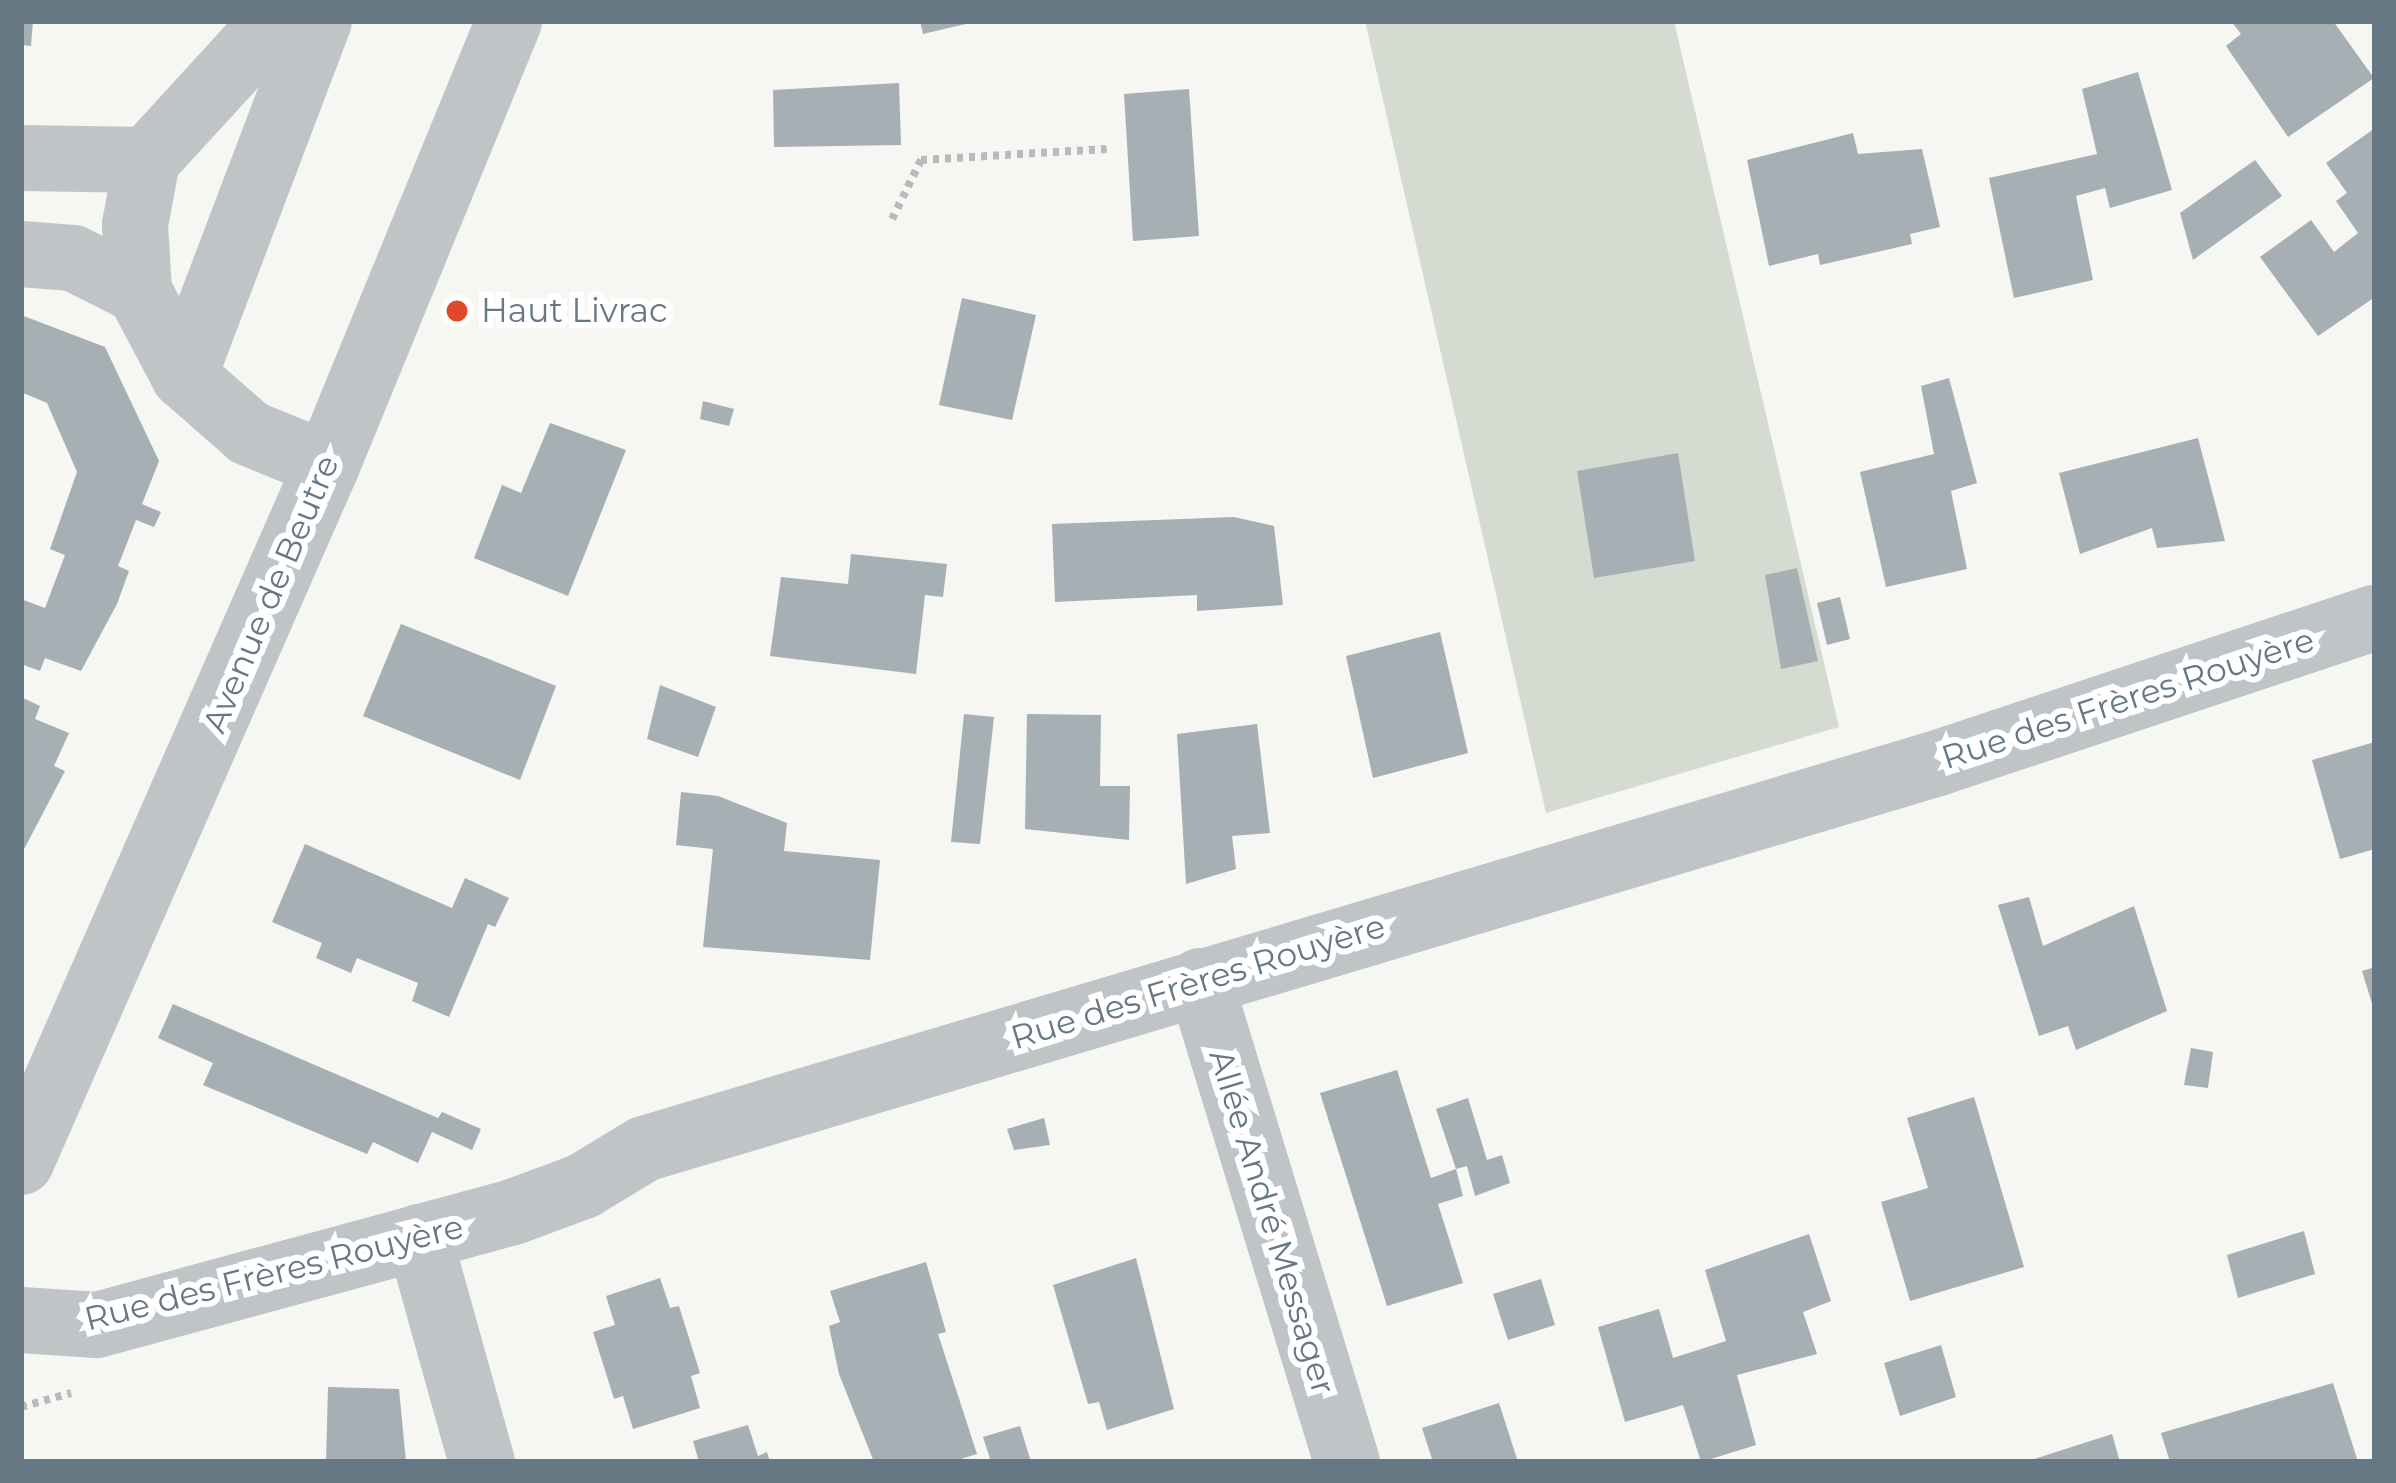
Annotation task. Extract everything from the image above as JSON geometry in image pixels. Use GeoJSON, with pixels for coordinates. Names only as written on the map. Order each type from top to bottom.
{"type":"FeatureCollection","features":[{"type":"Feature","properties":{"kind":"street"},"geometry":{"type":"LineString","coordinates":[[302,21],[257,40],[147,160],[135,226],[139,291],[184,376],[249,433],[327,465]]}},
{"type":"Feature","properties":{"kind":"street"},"geometry":{"type":"LineString","coordinates":[[184,376],[319,21]]}},
{"type":"Feature","properties":{"kind":"street","name":"Avenue de Beutre"},"geometry":{"type":"LineString","coordinates":[[21,1162],[327,465],[493,25]]}},
{"type":"Feature","properties":{"kind":"street"},"geometry":{"type":"LineString","coordinates":[[21,158],[147,160]]}},
{"type":"Feature","properties":{"kind":"street"},"geometry":{"type":"LineString","coordinates":[[21,254],[73,258],[139,291]]}},
{"type":"Feature","properties":{"kind":"street","name":"Rue des Frères Rouyère"},"geometry":{"type":"LineString","coordinates":[[21,1320],[97,1325],[419,1237],[583,1186],[644,1149],[1938,763],[2375,618]]}},
{"type":"Feature","properties":{"kind":"street","name":"Allée André Messager"},"geometry":{"type":"LineString","coordinates":[[1200,981],[1347,1462]]}},
{"type":"Feature","properties":{"kind":"street"},"geometry":{"type":"LineString","coordinates":[[419,1237],[482,1462]]}},
{"type":"Feature","properties":{"kind":"path"},"geometry":{"type":"LineString","coordinates":[[892,219],[921,160],[1108,148]]}},
{"type":"Feature","properties":{"kind":"shaded area"},"geometry":{"type":"Polygon","coordinates":[[[1365,21],[1674,21],[1839,727],[1546,813],[1365,21]]]}},
{"type":"Feature","properties":{"kind":"building"},"geometry":{"type":"Polygon","coordinates":[[[21,21],[33,21],[31,46],[21,45],[21,21]]]}},
{"type":"Feature","properties":{"kind":"building"},"geometry":{"type":"Polygon","coordinates":[[[920,21],[970,21],[970,23],[923,34],[920,21]]]}},
{"type":"Feature","properties":{"kind":"building"},"geometry":{"type":"Polygon","coordinates":[[[2231,21],[2333,21],[2374,78],[2288,137],[2226,46],[2241,34],[2231,21]]]}},
{"type":"Feature","properties":{"kind":"building"},"geometry":{"type":"Polygon","coordinates":[[[2138,72],[2172,190],[2110,208],[2105,188],[2076,196],[2093,280],[2014,298],[1989,178],[2097,154],[2082,89],[2138,72]]]}},
{"type":"Feature","properties":{"kind":"building"},"geometry":{"type":"Polygon","coordinates":[[[899,83],[901,145],[774,147],[773,90],[899,83]]]}},
{"type":"Feature","properties":{"kind":"building"},"geometry":{"type":"Polygon","coordinates":[[[1189,89],[1199,236],[1133,241],[1124,94],[1189,89]]]}},
{"type":"Feature","properties":{"kind":"building"},"geometry":{"type":"Polygon","coordinates":[[[2375,128],[2375,297],[2318,336],[2260,257],[2311,220],[2334,252],[2358,233],[2336,201],[2347,193],[2326,163],[2375,128]]]}},
{"type":"Feature","properties":{"kind":"building"},"geometry":{"type":"Polygon","coordinates":[[[1853,133],[1858,154],[1922,149],[1940,227],[1910,234],[1912,244],[1820,265],[1818,254],[1769,266],[1747,160],[1853,133]]]}},
{"type":"Feature","properties":{"kind":"building"},"geometry":{"type":"Polygon","coordinates":[[[2255,160],[2282,196],[2193,260],[2180,213],[2255,160]]]}},
{"type":"Feature","properties":{"kind":"building"},"geometry":{"type":"Polygon","coordinates":[[[962,298],[1036,315],[1012,420],[939,405],[962,298]]]}},
{"type":"Feature","properties":{"kind":"building"},"geometry":{"type":"Polygon","coordinates":[[[21,315],[105,347],[159,461],[142,504],[161,512],[154,527],[136,520],[118,566],[129,571],[117,604],[81,671],[45,658],[40,671],[21,664],[21,599],[45,608],[65,555],[50,549],[77,472],[47,403],[21,392],[21,315]]]}},
{"type":"Feature","properties":{"kind":"building"},"geometry":{"type":"Polygon","coordinates":[[[1949,378],[1977,483],[1951,491],[1967,569],[1886,587],[1860,472],[1934,454],[1921,386],[1949,378]]]}},
{"type":"Feature","properties":{"kind":"building"},"geometry":{"type":"Polygon","coordinates":[[[703,401],[734,409],[729,426],[700,419],[703,401]]]}},
{"type":"Feature","properties":{"kind":"building"},"geometry":{"type":"Polygon","coordinates":[[[550,423],[626,450],[568,596],[474,558],[502,485],[521,493],[550,423]]]}},
{"type":"Feature","properties":{"kind":"building"},"geometry":{"type":"Polygon","coordinates":[[[2198,438],[2225,541],[2157,548],[2152,528],[2080,554],[2059,473],[2198,438]]]}},
{"type":"Feature","properties":{"kind":"building"},"geometry":{"type":"Polygon","coordinates":[[[1678,453],[1695,561],[1594,578],[1577,471],[1678,453]]]}},
{"type":"Feature","properties":{"kind":"building"},"geometry":{"type":"Polygon","coordinates":[[[1234,517],[1274,526],[1283,605],[1197,611],[1197,595],[1055,602],[1052,524],[1234,517]]]}},
{"type":"Feature","properties":{"kind":"building"},"geometry":{"type":"Polygon","coordinates":[[[851,554],[947,564],[943,597],[925,595],[916,674],[770,656],[781,577],[848,584],[851,554]]]}},
{"type":"Feature","properties":{"kind":"building"},"geometry":{"type":"Polygon","coordinates":[[[1797,568],[1818,661],[1781,669],[1765,575],[1797,568]]]}},
{"type":"Feature","properties":{"kind":"building"},"geometry":{"type":"Polygon","coordinates":[[[1840,597],[1850,639],[1827,645],[1817,603],[1840,597]]]}},
{"type":"Feature","properties":{"kind":"building"},"geometry":{"type":"Polygon","coordinates":[[[401,624],[556,686],[520,780],[363,716],[401,624]]]}},
{"type":"Feature","properties":{"kind":"building"},"geometry":{"type":"Polygon","coordinates":[[[1440,632],[1468,753],[1373,778],[1346,656],[1440,632]]]}},
{"type":"Feature","properties":{"kind":"building"},"geometry":{"type":"Polygon","coordinates":[[[660,685],[716,707],[698,757],[647,739],[660,685]]]}},
{"type":"Feature","properties":{"kind":"building"},"geometry":{"type":"Polygon","coordinates":[[[21,697],[40,706],[35,719],[69,733],[54,766],[65,771],[21,855],[21,697]]]}},
{"type":"Feature","properties":{"kind":"building"},"geometry":{"type":"Polygon","coordinates":[[[964,714],[994,717],[980,844],[951,842],[964,714]]]}},
{"type":"Feature","properties":{"kind":"building"},"geometry":{"type":"Polygon","coordinates":[[[1027,714],[1101,715],[1100,786],[1130,786],[1129,840],[1025,829],[1027,714]]]}},
{"type":"Feature","properties":{"kind":"building"},"geometry":{"type":"Polygon","coordinates":[[[1257,724],[1270,833],[1232,836],[1236,869],[1186,884],[1177,734],[1257,724]]]}},
{"type":"Feature","properties":{"kind":"building"},"geometry":{"type":"Polygon","coordinates":[[[2375,742],[2375,849],[2340,859],[2312,760],[2375,742]]]}},
{"type":"Feature","properties":{"kind":"building"},"geometry":{"type":"Polygon","coordinates":[[[681,792],[718,796],[787,823],[784,851],[880,860],[870,960],[703,947],[713,849],[676,845],[681,792]]]}},
{"type":"Feature","properties":{"kind":"building"},"geometry":{"type":"Polygon","coordinates":[[[305,844],[452,908],[465,878],[509,898],[495,927],[488,924],[449,1017],[412,1001],[418,983],[357,958],[351,973],[316,958],[322,943],[272,922],[305,844]]]}},
{"type":"Feature","properties":{"kind":"building"},"geometry":{"type":"Polygon","coordinates":[[[2029,897],[2043,946],[2134,906],[2167,1011],[2076,1050],[2068,1026],[2039,1036],[1998,905],[2029,897]]]}},
{"type":"Feature","properties":{"kind":"building"},"geometry":{"type":"Polygon","coordinates":[[[2375,967],[2375,1010],[2374,1010],[2362,971],[2375,967]]]}},
{"type":"Feature","properties":{"kind":"building"},"geometry":{"type":"Polygon","coordinates":[[[173,1004],[438,1118],[442,1112],[481,1129],[472,1150],[432,1132],[418,1163],[373,1142],[367,1154],[203,1085],[213,1063],[158,1038],[173,1004]]]}},
{"type":"Feature","properties":{"kind":"building"},"geometry":{"type":"Polygon","coordinates":[[[2191,1048],[2213,1052],[2208,1088],[2184,1085],[2191,1048]]]}},
{"type":"Feature","properties":{"kind":"building"},"geometry":{"type":"Polygon","coordinates":[[[1397,1070],[1431,1178],[1456,1169],[1463,1196],[1438,1204],[1463,1283],[1387,1306],[1320,1093],[1397,1070]]]}},
{"type":"Feature","properties":{"kind":"building"},"geometry":{"type":"Polygon","coordinates":[[[1974,1097],[2024,1267],[1910,1301],[1881,1202],[1928,1188],[1907,1118],[1974,1097]]]}},
{"type":"Feature","properties":{"kind":"building"},"geometry":{"type":"Polygon","coordinates":[[[1468,1098],[1487,1160],[1502,1155],[1510,1183],[1475,1196],[1467,1166],[1456,1169],[1436,1109],[1468,1098]]]}},
{"type":"Feature","properties":{"kind":"building"},"geometry":{"type":"Polygon","coordinates":[[[1044,1118],[1050,1145],[1014,1150],[1007,1129],[1044,1118]]]}},
{"type":"Feature","properties":{"kind":"building"},"geometry":{"type":"Polygon","coordinates":[[[2304,1231],[2315,1274],[2238,1298],[2227,1255],[2304,1231]]]}},
{"type":"Feature","properties":{"kind":"building"},"geometry":{"type":"Polygon","coordinates":[[[1809,1234],[1831,1301],[1803,1312],[1817,1354],[1737,1375],[1756,1445],[1701,1462],[1683,1405],[1625,1422],[1598,1327],[1659,1309],[1673,1358],[1726,1341],[1705,1270],[1809,1234]]]}},
{"type":"Feature","properties":{"kind":"building"},"geometry":{"type":"Polygon","coordinates":[[[1136,1258],[1174,1409],[1107,1430],[1099,1402],[1088,1404],[1053,1285],[1136,1258]]]}},
{"type":"Feature","properties":{"kind":"building"},"geometry":{"type":"Polygon","coordinates":[[[926,1262],[946,1332],[938,1334],[977,1454],[951,1462],[874,1462],[839,1374],[829,1326],[840,1322],[830,1291],[926,1262]]]}},
{"type":"Feature","properties":{"kind":"building"},"geometry":{"type":"Polygon","coordinates":[[[660,1278],[670,1308],[679,1306],[700,1373],[691,1376],[700,1408],[633,1429],[623,1396],[614,1399],[593,1332],[615,1325],[606,1296],[660,1278]]]}},
{"type":"Feature","properties":{"kind":"building"},"geometry":{"type":"Polygon","coordinates":[[[1541,1279],[1555,1325],[1508,1340],[1493,1294],[1541,1279]]]}},
{"type":"Feature","properties":{"kind":"building"},"geometry":{"type":"Polygon","coordinates":[[[1941,1345],[1956,1397],[1900,1416],[1884,1363],[1941,1345]]]}},
{"type":"Feature","properties":{"kind":"building"},"geometry":{"type":"Polygon","coordinates":[[[2333,1383],[2358,1462],[2170,1462],[2161,1433],[2333,1383]]]}},
{"type":"Feature","properties":{"kind":"building"},"geometry":{"type":"Polygon","coordinates":[[[328,1387],[399,1389],[406,1462],[326,1462],[328,1387]]]}},
{"type":"Feature","properties":{"kind":"building"},"geometry":{"type":"Polygon","coordinates":[[[1499,1403],[1518,1462],[1433,1462],[1422,1428],[1499,1403]]]}},
{"type":"Feature","properties":{"kind":"building"},"geometry":{"type":"Polygon","coordinates":[[[748,1425],[758,1456],[767,1452],[770,1462],[699,1462],[693,1441],[748,1425]]]}},
{"type":"Feature","properties":{"kind":"building"},"geometry":{"type":"Polygon","coordinates":[[[1020,1426],[1031,1462],[991,1462],[983,1437],[1020,1426]]]}},
{"type":"Feature","properties":{"kind":"building"},"geometry":{"type":"Polygon","coordinates":[[[2112,1434],[2120,1462],[2028,1462],[2028,1461],[2112,1434]]]}},
{"type":"Feature","properties":{"kind":"place","name":"Haut Livrac"},"geometry":{"type":"Point","coordinates":[457,311]}}]}
